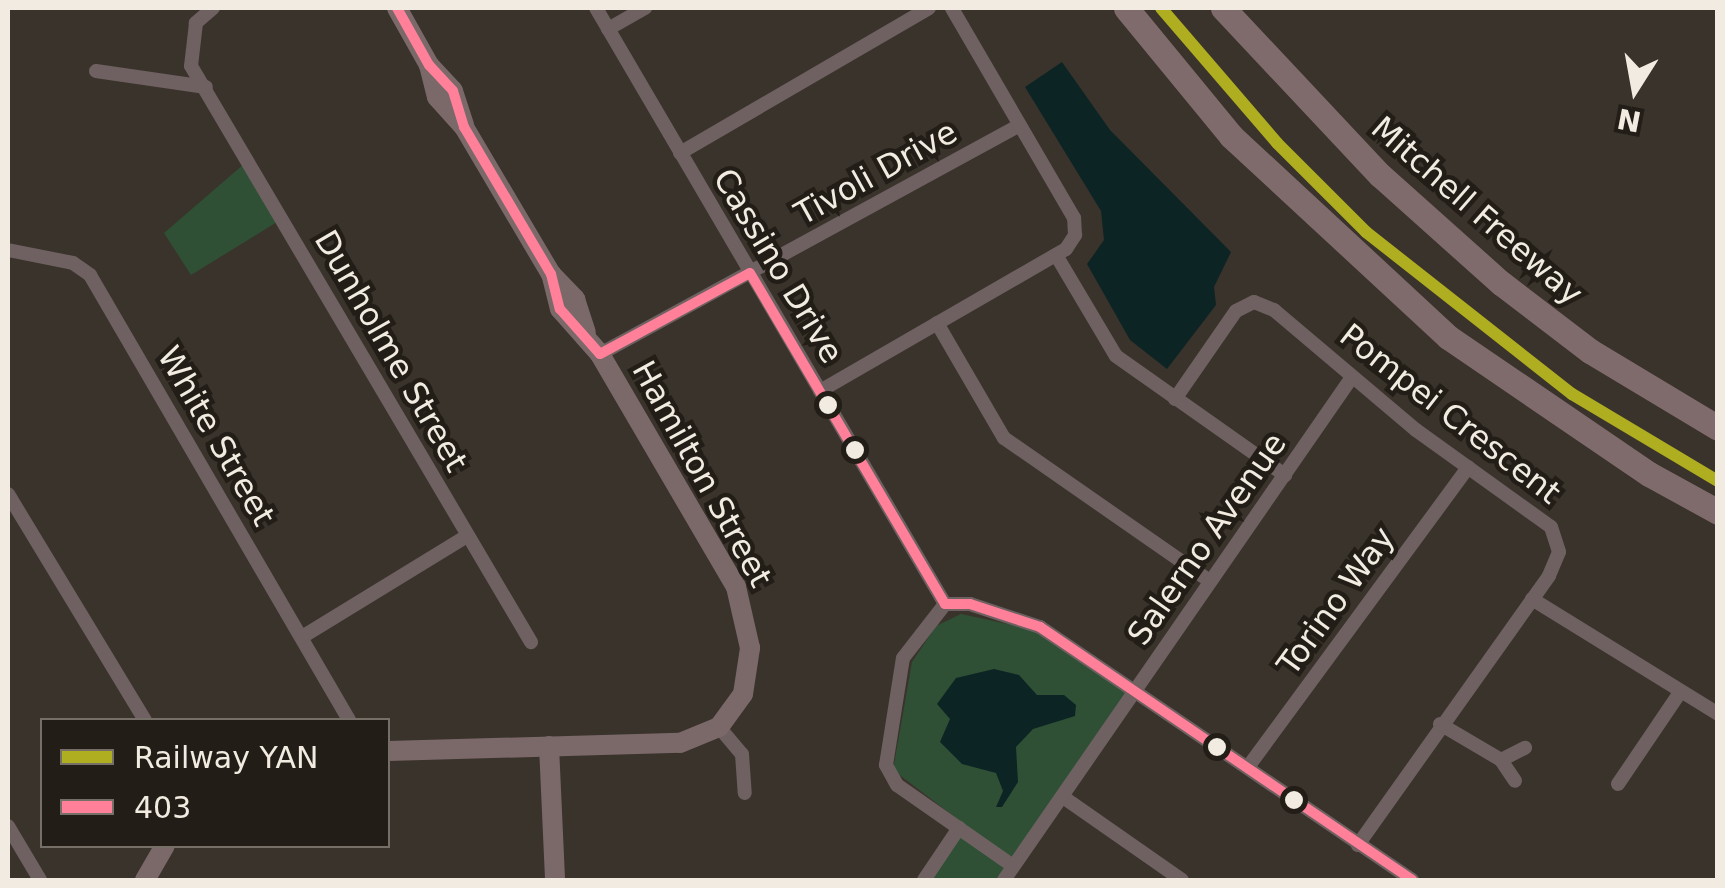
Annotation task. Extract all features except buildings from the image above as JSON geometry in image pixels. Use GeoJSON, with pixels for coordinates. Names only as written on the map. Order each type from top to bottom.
{"type":"FeatureCollection","features":[{"type":"Feature","properties":{"kind":"highway"},"geometry":{"type":"LineString","coordinates":[[1111,8],[1178,74]]}},
{"type":"Feature","properties":{"kind":"highway"},"geometry":{"type":"LineString","coordinates":[[1126,8],[1231,136],[1448,337],[1650,474],[1718,512]]}},
{"type":"Feature","properties":{"kind":"highway","name":"Mitchell Freeway"},"geometry":{"type":"LineString","coordinates":[[1223,8],[1380,175],[1501,283],[1590,351],[1718,428]]}},
{"type":"Feature","properties":{"kind":"highway"},"geometry":{"type":"LineString","coordinates":[[1235,8],[1273,64]]}},
{"type":"Feature","properties":{"kind":"street","name":"Dunholme Street"},"geometry":{"type":"LineString","coordinates":[[213,8],[190,40],[191,66],[531,642]]}},
{"type":"Feature","properties":{"kind":"street","name":"Hamilton Street"},"geometry":{"type":"LineString","coordinates":[[390,751],[638,748],[697,740],[723,732],[737,708],[749,668],[745,608],[586,334],[576,299],[551,274],[464,127],[454,91],[429,65],[397,8]]}},
{"type":"Feature","properties":{"kind":"street","name":"Cassino Drive"},"geometry":{"type":"LineString","coordinates":[[596,8],[945,604]]}},
{"type":"Feature","properties":{"kind":"street"},"geometry":{"type":"LineString","coordinates":[[608,29],[645,8]]}},
{"type":"Feature","properties":{"kind":"street"},"geometry":{"type":"LineString","coordinates":[[680,153],[929,8]]}},
{"type":"Feature","properties":{"kind":"street"},"geometry":{"type":"LineString","coordinates":[[820,390],[1056,254],[1076,235],[1074,218],[952,8]]}},
{"type":"Feature","properties":{"kind":"street"},"geometry":{"type":"LineString","coordinates":[[96,71],[206,87]]}},
{"type":"Feature","properties":{"kind":"street","name":"Tivoli Drive"},"geometry":{"type":"LineString","coordinates":[[600,354],[1020,125]]}},
{"type":"Feature","properties":{"kind":"street","name":"White Street"},"geometry":{"type":"LineString","coordinates":[[8,250],[72,263],[90,274],[302,637],[335,703],[347,718]]}},
{"type":"Feature","properties":{"kind":"street"},"geometry":{"type":"LineString","coordinates":[[1056,254],[1116,356],[1285,475]]}},
{"type":"Feature","properties":{"kind":"street","name":"Pompei Crescent"},"geometry":{"type":"LineString","coordinates":[[1175,398],[1236,311],[1254,302],[1274,310],[1468,468],[1552,527],[1559,552],[1532,599],[1358,845]]}},
{"type":"Feature","properties":{"kind":"street"},"geometry":{"type":"LineString","coordinates":[[937,324],[1004,438],[1210,581]]}},
{"type":"Feature","properties":{"kind":"street","name":"Salerno Avenue"},"geometry":{"type":"LineString","coordinates":[[1004,880],[1352,376]]}},
{"type":"Feature","properties":{"kind":"street","name":"Torino Way"},"geometry":{"type":"LineString","coordinates":[[1248,767],[1468,468]]}},
{"type":"Feature","properties":{"kind":"street"},"geometry":{"type":"LineString","coordinates":[[8,494],[144,718]]}},
{"type":"Feature","properties":{"kind":"street"},"geometry":{"type":"LineString","coordinates":[[302,637],[467,536]]}},
{"type":"Feature","properties":{"kind":"street"},"geometry":{"type":"LineString","coordinates":[[1532,599],[1718,714]]}},
{"type":"Feature","properties":{"kind":"street"},"geometry":{"type":"LineString","coordinates":[[1014,866],[897,785],[886,765],[903,658],[945,604],[1018,616],[1136,690],[1412,880]]}},
{"type":"Feature","properties":{"kind":"street"},"geometry":{"type":"LineString","coordinates":[[1618,784],[1681,691]]}},
{"type":"Feature","properties":{"kind":"street","name":"White Street"},"geometry":{"type":"LineString","coordinates":[[335,703],[338,718]]}},
{"type":"Feature","properties":{"kind":"street"},"geometry":{"type":"LineString","coordinates":[[1440,724],[1501,760],[1515,781]]}},
{"type":"Feature","properties":{"kind":"street"},"geometry":{"type":"LineString","coordinates":[[723,732],[742,754],[745,792]]}},
{"type":"Feature","properties":{"kind":"street"},"geometry":{"type":"LineString","coordinates":[[1501,760],[1525,748]]}},
{"type":"Feature","properties":{"kind":"street"},"geometry":{"type":"LineString","coordinates":[[550,750],[555,880]]}},
{"type":"Feature","properties":{"kind":"street","name":"Hamilton Street"},"geometry":{"type":"LineString","coordinates":[[390,760],[448,753]]}},
{"type":"Feature","properties":{"kind":"street"},"geometry":{"type":"LineString","coordinates":[[1063,797],[1182,880]]}},
{"type":"Feature","properties":{"kind":"street"},"geometry":{"type":"LineString","coordinates":[[8,826],[40,880]]}},
{"type":"Feature","properties":{"kind":"street"},"geometry":{"type":"LineString","coordinates":[[924,880],[958,828]]}},
{"type":"Feature","properties":{"kind":"street"},"geometry":{"type":"LineString","coordinates":[[145,880],[164,848]]}},
{"type":"Feature","properties":{"kind":"green space"},"geometry":{"type":"Polygon","coordinates":[[[244,164],[277,222],[191,275],[164,233],[244,164]]]}},
{"type":"Feature","properties":{"kind":"green space"},"geometry":{"type":"Polygon","coordinates":[[[961,614],[1031,629],[1132,695],[1015,863],[893,770],[912,662],[936,626],[961,614]]]}},
{"type":"Feature","properties":{"kind":"green space"},"geometry":{"type":"Polygon","coordinates":[[[961,835],[1012,870],[1004,880],[929,880],[961,835]]]}},
{"type":"Feature","properties":{"kind":"water"},"geometry":{"type":"Polygon","coordinates":[[[1062,62],[1110,130],[1231,252],[1214,287],[1216,305],[1167,369],[1130,340],[1087,264],[1104,240],[1101,211],[1025,87],[1062,62]]]}},
{"type":"Feature","properties":{"kind":"water"},"geometry":{"type":"Polygon","coordinates":[[[994,669],[1019,675],[1037,695],[1064,695],[1076,705],[1075,716],[1033,729],[1016,747],[1018,782],[1002,807],[996,807],[1003,791],[996,773],[962,764],[940,742],[950,719],[937,704],[956,678],[994,669]]]}},
{"type":"Feature","properties":{"kind":"rail line","name":"YAN"},"geometry":{"type":"LineString","coordinates":[[1161,8],[1277,143],[1366,232],[1572,394],[1718,481]]}},
{"type":"Feature","properties":{"kind":"transit line","name":"403"},"geometry":{"type":"LineString","coordinates":[[397,8],[429,65],[453,91],[464,127],[551,274],[560,309],[600,354]]}},
{"type":"Feature","properties":{"kind":"transit line","name":"403"},"geometry":{"type":"LineString","coordinates":[[750,273],[945,604]]}},
{"type":"Feature","properties":{"kind":"transit line","name":"403"},"geometry":{"type":"LineString","coordinates":[[600,354],[750,273]]}},
{"type":"Feature","properties":{"kind":"transit line","name":"403"},"geometry":{"type":"LineString","coordinates":[[945,604],[970,604],[1040,627],[1412,880]]}}]}
